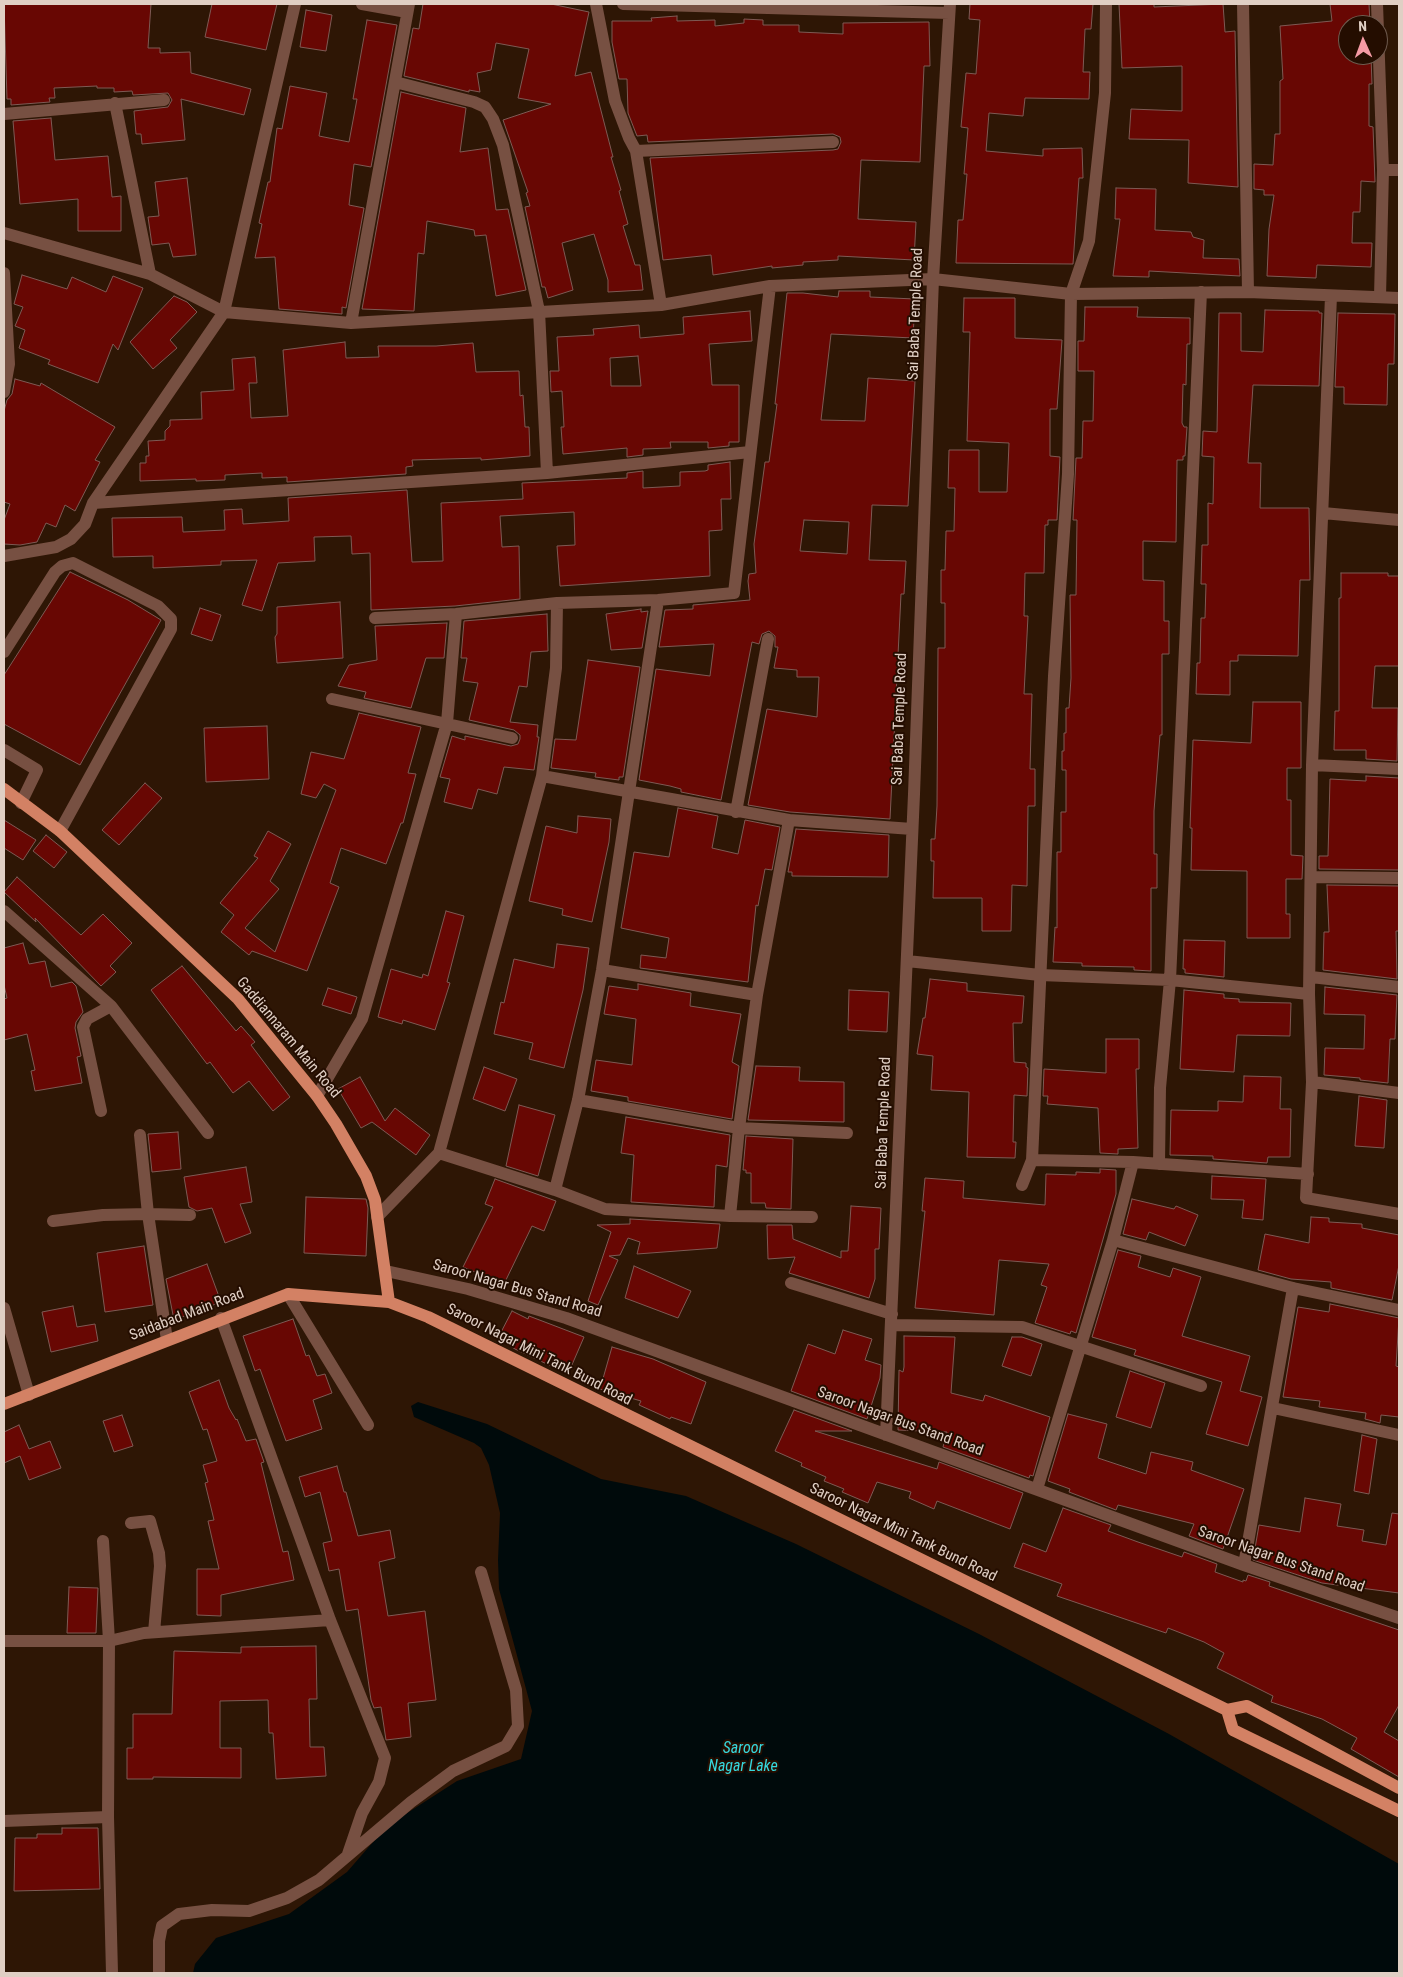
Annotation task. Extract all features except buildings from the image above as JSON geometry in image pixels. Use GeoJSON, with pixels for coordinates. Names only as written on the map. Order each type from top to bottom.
{"type":"FeatureCollection","features":[{"type":"Feature","properties":{"kind":"main road","name":"Gaddiannaram Main Road"},"geometry":{"type":"LineString","coordinates":[[4,789],[60,832],[238,999],[317,1096],[336,1124],[366,1176],[375,1200],[389,1302]]}},
{"type":"Feature","properties":{"kind":"main road","name":"Saidabad Main Road"},"geometry":{"type":"LineString","coordinates":[[4,1404],[221,1318],[288,1294],[389,1302]]}},
{"type":"Feature","properties":{"kind":"main road","name":"Saroor Nagar Mini Tank Bund Road"},"geometry":{"type":"LineString","coordinates":[[389,1302],[428,1317],[1227,1710],[1246,1706],[1399,1788]]}},
{"type":"Feature","properties":{"kind":"main road"},"geometry":{"type":"LineString","coordinates":[[1227,1710],[1232,1730],[1399,1811]]}},
{"type":"Feature","properties":{"kind":"street"},"geometry":{"type":"LineString","coordinates":[[4,556],[56,547],[71,539],[85,524],[93,503],[224,312],[295,4]]}},
{"type":"Feature","properties":{"kind":"street"},"geometry":{"type":"LineString","coordinates":[[351,323],[408,8],[362,4]]}},
{"type":"Feature","properties":{"kind":"street"},"geometry":{"type":"LineString","coordinates":[[596,4],[615,101],[636,151],[661,304]]}},
{"type":"Feature","properties":{"kind":"street"},"geometry":{"type":"LineString","coordinates":[[623,4],[950,8]]}},
{"type":"Feature","properties":{"kind":"street"},"geometry":{"type":"LineString","coordinates":[[1022,1185],[1032,1160],[1054,676],[1068,474],[1071,294],[1089,241],[1105,93],[1106,4]]}},
{"type":"Feature","properties":{"kind":"street"},"geometry":{"type":"LineString","coordinates":[[1243,4],[1248,292]]}},
{"type":"Feature","properties":{"kind":"street"},"geometry":{"type":"LineString","coordinates":[[1377,4],[1383,170],[1380,297]]}},
{"type":"Feature","properties":{"kind":"street","name":"Sai Baba Temple Road"},"geometry":{"type":"LineString","coordinates":[[886,1435],[907,961],[933,279],[950,8]]}},
{"type":"Feature","properties":{"kind":"street"},"geometry":{"type":"LineString","coordinates":[[395,82],[474,102],[485,108],[494,118],[502,145],[539,311],[547,473]]}},
{"type":"Feature","properties":{"kind":"street"},"geometry":{"type":"LineString","coordinates":[[4,114],[164,100]]}},
{"type":"Feature","properties":{"kind":"street"},"geometry":{"type":"LineString","coordinates":[[115,103],[150,274]]}},
{"type":"Feature","properties":{"kind":"street"},"geometry":{"type":"LineString","coordinates":[[636,151],[832,142]]}},
{"type":"Feature","properties":{"kind":"street"},"geometry":{"type":"LineString","coordinates":[[1383,170],[1399,170]]}},
{"type":"Feature","properties":{"kind":"street"},"geometry":{"type":"LineString","coordinates":[[4,233],[150,274],[224,312],[351,323],[661,304],[770,286],[933,279],[1071,294],[1248,292],[1399,298]]}},
{"type":"Feature","properties":{"kind":"street"},"geometry":{"type":"LineString","coordinates":[[4,273],[9,364],[4,392]]}},
{"type":"Feature","properties":{"kind":"street"},"geometry":{"type":"LineString","coordinates":[[375,618],[456,614],[557,603],[658,600],[734,593],[770,286]]}},
{"type":"Feature","properties":{"kind":"street"},"geometry":{"type":"LineString","coordinates":[[1159,1164],[1160,1088],[1170,980],[1201,292]]}},
{"type":"Feature","properties":{"kind":"street"},"geometry":{"type":"LineString","coordinates":[[1331,296],[1312,765],[1311,977],[1309,994],[1312,1082],[1306,1198],[1399,1214]]}},
{"type":"Feature","properties":{"kind":"street"},"geometry":{"type":"LineString","coordinates":[[93,503],[547,473],[750,452]]}},
{"type":"Feature","properties":{"kind":"street"},"geometry":{"type":"LineString","coordinates":[[1323,513],[1399,520]]}},
{"type":"Feature","properties":{"kind":"street"},"geometry":{"type":"LineString","coordinates":[[4,652],[55,572],[62,566],[73,563],[158,606],[171,619],[171,630],[60,832]]}},
{"type":"Feature","properties":{"kind":"street"},"geometry":{"type":"LineString","coordinates":[[555,1190],[578,1100],[602,970],[658,600]]}},
{"type":"Feature","properties":{"kind":"street"},"geometry":{"type":"LineString","coordinates":[[377,1217],[439,1153],[542,776],[556,668],[557,603]]}},
{"type":"Feature","properties":{"kind":"street"},"geometry":{"type":"LineString","coordinates":[[317,1096],[362,1019],[447,724],[456,614]]}},
{"type":"Feature","properties":{"kind":"street"},"geometry":{"type":"LineString","coordinates":[[736,812],[768,638]]}},
{"type":"Feature","properties":{"kind":"street"},"geometry":{"type":"LineString","coordinates":[[332,699],[512,738]]}},
{"type":"Feature","properties":{"kind":"street"},"geometry":{"type":"LineString","coordinates":[[4,750],[37,770],[22,803]]}},
{"type":"Feature","properties":{"kind":"street"},"geometry":{"type":"LineString","coordinates":[[1312,765],[1399,769]]}},
{"type":"Feature","properties":{"kind":"street"},"geometry":{"type":"LineString","coordinates":[[542,776],[789,820],[912,829]]}},
{"type":"Feature","properties":{"kind":"street"},"geometry":{"type":"LineString","coordinates":[[730,1216],[739,1128],[757,995],[789,820]]}},
{"type":"Feature","properties":{"kind":"street"},"geometry":{"type":"LineString","coordinates":[[1312,877],[1399,878]]}},
{"type":"Feature","properties":{"kind":"street"},"geometry":{"type":"LineString","coordinates":[[4,911],[111,1006],[208,1133]]}},
{"type":"Feature","properties":{"kind":"street"},"geometry":{"type":"LineString","coordinates":[[907,961],[1040,975],[1170,980],[1309,994]]}},
{"type":"Feature","properties":{"kind":"street"},"geometry":{"type":"LineString","coordinates":[[602,970],[757,995]]}},
{"type":"Feature","properties":{"kind":"street"},"geometry":{"type":"LineString","coordinates":[[1311,977],[1399,987]]}},
{"type":"Feature","properties":{"kind":"street"},"geometry":{"type":"LineString","coordinates":[[101,1111],[83,1027],[87,1019],[111,1006]]}},
{"type":"Feature","properties":{"kind":"street"},"geometry":{"type":"LineString","coordinates":[[1312,1082],[1399,1093]]}},
{"type":"Feature","properties":{"kind":"street"},"geometry":{"type":"LineString","coordinates":[[578,1100],[739,1128],[846,1133]]}},
{"type":"Feature","properties":{"kind":"street"},"geometry":{"type":"LineString","coordinates":[[140,1135],[148,1214],[167,1340]]}},
{"type":"Feature","properties":{"kind":"street"},"geometry":{"type":"LineString","coordinates":[[439,1153],[555,1190],[605,1209],[730,1216],[812,1217]]}},
{"type":"Feature","properties":{"kind":"street"},"geometry":{"type":"LineString","coordinates":[[1032,1160],[1132,1162],[1308,1174]]}},
{"type":"Feature","properties":{"kind":"street"},"geometry":{"type":"LineString","coordinates":[[1037,1489],[1113,1240],[1132,1162]]}},
{"type":"Feature","properties":{"kind":"street"},"geometry":{"type":"LineString","coordinates":[[53,1221],[103,1215],[190,1215]]}},
{"type":"Feature","properties":{"kind":"street"},"geometry":{"type":"LineString","coordinates":[[1113,1240],[1293,1288],[1399,1310]]}},
{"type":"Feature","properties":{"kind":"street","name":"Saroor Nagar Bus Stand Road"},"geometry":{"type":"LineString","coordinates":[[386,1271],[468,1289],[566,1318],[1244,1564],[1399,1618]]}},
{"type":"Feature","properties":{"kind":"street"},"geometry":{"type":"LineString","coordinates":[[791,1283],[891,1319],[1022,1328],[1202,1386]]}},
{"type":"Feature","properties":{"kind":"street"},"geometry":{"type":"LineString","coordinates":[[1244,1564],[1293,1288]]}},
{"type":"Feature","properties":{"kind":"street"},"geometry":{"type":"LineString","coordinates":[[288,1294],[368,1425]]}},
{"type":"Feature","properties":{"kind":"street"},"geometry":{"type":"LineString","coordinates":[[4,1308],[28,1395]]}},
{"type":"Feature","properties":{"kind":"street"},"geometry":{"type":"LineString","coordinates":[[221,1318],[330,1620],[385,1758],[379,1782],[362,1813],[348,1855]]}},
{"type":"Feature","properties":{"kind":"street"},"geometry":{"type":"LineString","coordinates":[[1273,1408],[1399,1435]]}},
{"type":"Feature","properties":{"kind":"street"},"geometry":{"type":"LineString","coordinates":[[131,1523],[150,1521],[159,1553],[160,1566],[154,1632]]}},
{"type":"Feature","properties":{"kind":"street"},"geometry":{"type":"LineString","coordinates":[[103,1541],[109,1641],[108,1817],[112,1973]]}},
{"type":"Feature","properties":{"kind":"street"},"geometry":{"type":"LineString","coordinates":[[159,1973],[159,1941],[162,1926],[179,1914],[212,1910],[249,1911],[287,1898],[319,1880],[411,1802],[453,1771],[506,1746],[518,1726],[516,1690],[481,1572]]}},
{"type":"Feature","properties":{"kind":"street"},"geometry":{"type":"LineString","coordinates":[[4,1641],[109,1641],[154,1632],[330,1620]]}},
{"type":"Feature","properties":{"kind":"street"},"geometry":{"type":"LineString","coordinates":[[4,1821],[108,1817]]}},
{"type":"Feature","properties":{"kind":"water","name":"Saroor Nagar Lake"},"geometry":{"type":"Polygon","coordinates":[[[418,1402],[487,1424],[601,1479],[686,1496],[796,1544],[979,1634],[1169,1734],[1399,1864],[1399,1973],[193,1973],[195,1964],[216,1938],[289,1914],[347,1872],[387,1826],[457,1781],[521,1759],[532,1711],[499,1589],[500,1513],[489,1465],[481,1448],[474,1443],[414,1417],[411,1406],[418,1402]]]}}]}
